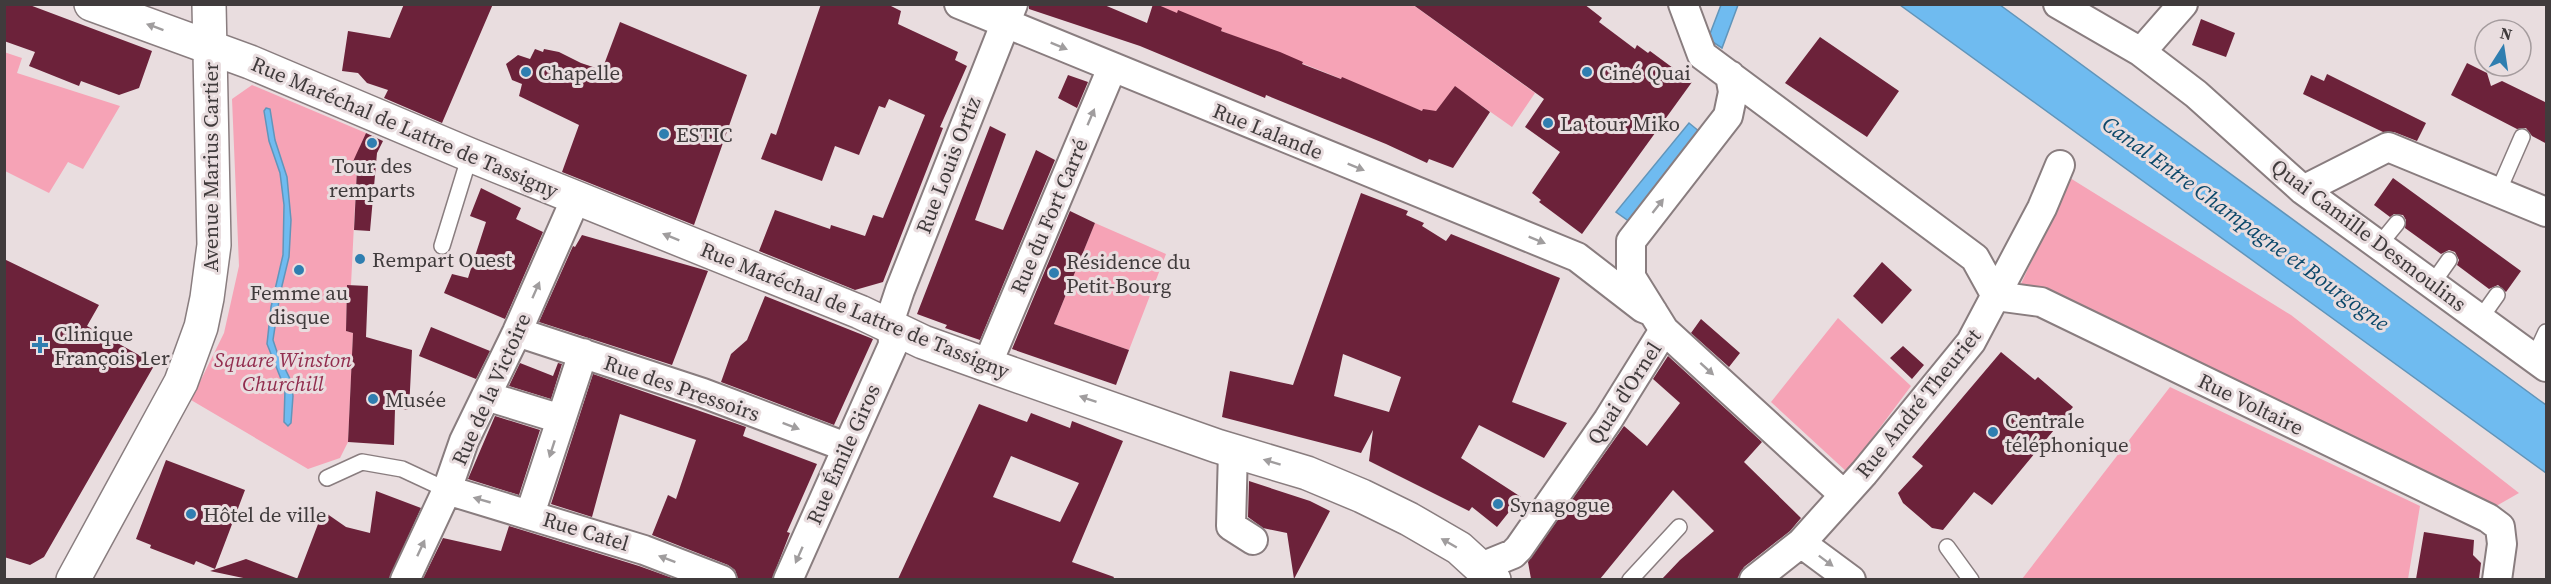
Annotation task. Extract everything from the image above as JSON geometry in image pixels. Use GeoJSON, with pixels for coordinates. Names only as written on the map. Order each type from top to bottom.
{"type":"FeatureCollection","features":[{"type":"Feature","properties":{"kind":"main road","name":"Rue Maréchal de Lattre de Tassigny"},"geometry":{"type":"LineString","coordinates":[[91,4],[250,62],[470,155],[860,312],[923,342],[1233,450],[1307,472],[1362,496],[1459,548],[1503,566]]}},
{"type":"Feature","properties":{"kind":"main road","name":"Avenue Marius Cartier"},"geometry":{"type":"LineString","coordinates":[[73,579],[181,382],[201,327],[214,245],[209,4]]}},
{"type":"Feature","properties":{"kind":"street","name":"Rue Lalande"},"geometry":{"type":"LineString","coordinates":[[959,4],[1009,14],[1112,68],[1577,257],[1658,321]]}},
{"type":"Feature","properties":{"kind":"street"},"geometry":{"type":"LineString","coordinates":[[1683,4],[1702,55],[1975,258],[1996,296]]}},
{"type":"Feature","properties":{"kind":"street","name":"Quai Camille Desmoulins"},"geometry":{"type":"LineString","coordinates":[[2058,4],[2141,52],[2196,94],[2303,190],[2540,363]]}},
{"type":"Feature","properties":{"kind":"street"},"geometry":{"type":"LineString","coordinates":[[2141,52],[2184,4]]}},
{"type":"Feature","properties":{"kind":"street","name":"Rue Louis Ortiz"},"geometry":{"type":"LineString","coordinates":[[892,327],[892,314],[900,290],[1009,14]]}},
{"type":"Feature","properties":{"kind":"street","name":"Rue du Fort Carré"},"geometry":{"type":"LineString","coordinates":[[987,364],[1112,68]]}},
{"type":"Feature","properties":{"kind":"street"},"geometry":{"type":"LineString","coordinates":[[1577,257],[1599,253],[1630,242],[1728,116],[1733,92],[1730,75]]}},
{"type":"Feature","properties":{"kind":"street"},"geometry":{"type":"LineString","coordinates":[[2303,190],[2388,147],[2547,212]]}},
{"type":"Feature","properties":{"kind":"street","name":"Rue André Theuriet"},"geometry":{"type":"LineString","coordinates":[[1754,579],[1801,543],[1864,473],[1971,342],[2042,208],[2060,165]]}},
{"type":"Feature","properties":{"kind":"street","name":"Rue de la Victoire"},"geometry":{"type":"LineString","coordinates":[[405,579],[447,490],[464,441],[517,332],[576,198]]}},
{"type":"Feature","properties":{"kind":"street","name":"Quai d'Ornel"},"geometry":{"type":"LineString","coordinates":[[1503,566],[1608,420],[1658,321],[1631,276],[1630,242]]}},
{"type":"Feature","properties":{"kind":"street","name":"Rue Voltaire"},"geometry":{"type":"LineString","coordinates":[[1996,296],[2041,302],[2488,518],[2500,527],[2502,544],[2497,579]]}},
{"type":"Feature","properties":{"kind":"street"},"geometry":{"type":"LineString","coordinates":[[1658,321],[1843,494]]}},
{"type":"Feature","properties":{"kind":"street","name":"Rue Émile Giros"},"geometry":{"type":"LineString","coordinates":[[788,579],[893,345],[892,327]]}},
{"type":"Feature","properties":{"kind":"street","name":"Rue des Pressoirs"},"geometry":{"type":"LineString","coordinates":[[517,332],[703,393],[846,447]]}},
{"type":"Feature","properties":{"kind":"street"},"geometry":{"type":"LineString","coordinates":[[530,514],[583,353]]}},
{"type":"Feature","properties":{"kind":"street"},"geometry":{"type":"LineString","coordinates":[[486,396],[561,419]]}},
{"type":"Feature","properties":{"kind":"street"},"geometry":{"type":"LineString","coordinates":[[1233,450],[1231,526],[1253,540]]}},
{"type":"Feature","properties":{"kind":"street","name":"Rue Catel"},"geometry":{"type":"LineString","coordinates":[[447,490],[644,549],[722,579]]}},
{"type":"Feature","properties":{"kind":"street"},"geometry":{"type":"LineString","coordinates":[[1801,543],[1851,579]]}},
{"type":"Feature","properties":{"kind":"lane"},"geometry":{"type":"LineString","coordinates":[[2498,192],[2522,137]]}},
{"type":"Feature","properties":{"kind":"lane"},"geometry":{"type":"LineString","coordinates":[[442,246],[470,155]]}},
{"type":"Feature","properties":{"kind":"lane"},"geometry":{"type":"LineString","coordinates":[[2379,245],[2397,223]]}},
{"type":"Feature","properties":{"kind":"lane"},"geometry":{"type":"LineString","coordinates":[[2432,284],[2449,260]]}},
{"type":"Feature","properties":{"kind":"lane"},"geometry":{"type":"LineString","coordinates":[[2480,319],[2497,295]]}},
{"type":"Feature","properties":{"kind":"lane"},"geometry":{"type":"LineString","coordinates":[[2540,363],[2547,332]]}},
{"type":"Feature","properties":{"kind":"lane"},"geometry":{"type":"LineString","coordinates":[[327,478],[362,462],[402,469],[447,490]]}},
{"type":"Feature","properties":{"kind":"lane"},"geometry":{"type":"LineString","coordinates":[[1630,579],[1679,527]]}},
{"type":"Feature","properties":{"kind":"lane"},"geometry":{"type":"LineString","coordinates":[[1947,547],[1971,579]]}},
{"type":"Feature","properties":{"kind":"green space"},"geometry":{"type":"Polygon","coordinates":[[[1156,5],[1413,5],[1535,93],[1512,127],[1455,87],[1436,111],[1422,111],[1156,5]]]}},
{"type":"Feature","properties":{"kind":"green space"},"geometry":{"type":"Polygon","coordinates":[[[4,52],[22,58],[17,73],[120,106],[83,169],[68,162],[49,193],[5,171],[4,52]]]}},
{"type":"Feature","properties":{"kind":"green space","name":"Square Winston Churchill"},"geometry":{"type":"Polygon","coordinates":[[[252,85],[366,133],[360,146],[357,163],[351,285],[347,286],[346,331],[353,333],[348,442],[340,458],[308,469],[191,400],[224,333],[239,266],[232,99],[252,85]]]}},
{"type":"Feature","properties":{"kind":"green space"},"geometry":{"type":"Polygon","coordinates":[[[2070,178],[2291,315],[2519,493],[2491,509],[2020,286],[2070,178]]]}},
{"type":"Feature","properties":{"kind":"green space"},"geometry":{"type":"Polygon","coordinates":[[[1095,223],[1166,254],[1129,350],[1054,324],[1095,223]]]}},
{"type":"Feature","properties":{"kind":"green space"},"geometry":{"type":"Polygon","coordinates":[[[1838,318],[1911,386],[1847,472],[1771,402],[1838,318]]]}},
{"type":"Feature","properties":{"kind":"green space"},"geometry":{"type":"Polygon","coordinates":[[[2170,387],[2420,506],[2408,579],[2022,579],[2170,387]]]}},
{"type":"Feature","properties":{"kind":"water"},"geometry":{"type":"Polygon","coordinates":[[[1721,5],[1738,5],[1722,48],[1708,39],[1721,5]]]}},
{"type":"Feature","properties":{"kind":"water","name":"Canal Entre Champagne et Bourgogne"},"geometry":{"type":"Polygon","coordinates":[[[1900,5],[2000,5],[2546,405],[2546,473],[1900,5]]]}},
{"type":"Feature","properties":{"kind":"water"},"geometry":{"type":"Polygon","coordinates":[[[266,108],[270,109],[275,140],[287,177],[291,220],[289,257],[280,294],[273,340],[291,381],[293,396],[291,423],[288,426],[284,422],[285,389],[267,344],[271,307],[283,255],[284,205],[280,173],[269,141],[264,111],[266,108]]]}},
{"type":"Feature","properties":{"kind":"water"},"geometry":{"type":"Polygon","coordinates":[[[1689,123],[1700,132],[1630,222],[1616,212],[1689,123]]]}},
{"type":"Feature","properties":{"kind":"building"},"geometry":{"type":"Polygon","coordinates":[[[4,4],[27,4],[152,51],[139,88],[119,95],[81,81],[79,86],[29,66],[35,52],[4,41],[4,4]]]}},
{"type":"Feature","properties":{"kind":"building"},"geometry":{"type":"Polygon","coordinates":[[[404,4],[493,4],[442,123],[384,98],[388,90],[367,83],[358,73],[342,71],[348,31],[390,38],[404,4]]]}},
{"type":"Feature","properties":{"kind":"building"},"geometry":{"type":"Polygon","coordinates":[[[821,4],[887,4],[901,11],[898,24],[958,52],[955,60],[967,66],[940,127],[943,128],[883,282],[855,290],[759,251],[775,210],[830,229],[831,225],[865,236],[873,215],[883,218],[925,115],[889,99],[885,108],[879,106],[859,155],[835,146],[822,181],[761,159],[771,133],[776,135],[821,4]]]}},
{"type":"Feature","properties":{"kind":"building"},"geometry":{"type":"Polygon","coordinates":[[[1029,4],[1102,4],[1147,23],[1153,4],[1156,4],[1177,13],[1178,10],[1222,28],[1221,31],[1280,52],[1303,62],[1302,64],[1341,79],[1342,77],[1422,111],[1423,109],[1436,111],[1455,86],[1490,112],[1453,168],[1429,159],[1427,163],[1266,95],[1265,98],[1140,46],[1029,9],[1029,4]]]}},
{"type":"Feature","properties":{"kind":"building"},"geometry":{"type":"Polygon","coordinates":[[[1412,4],[1584,4],[1602,18],[1599,22],[1635,49],[1637,45],[1648,53],[1650,51],[1692,82],[1582,234],[1539,202],[1541,200],[1532,193],[1560,152],[1525,127],[1544,99],[1412,4]]]}},
{"type":"Feature","properties":{"kind":"building"},"geometry":{"type":"Polygon","coordinates":[[[2201,19],[2235,33],[2226,57],[2192,45],[2201,19]]]}},
{"type":"Feature","properties":{"kind":"building"},"geometry":{"type":"Polygon","coordinates":[[[620,22],[747,75],[694,225],[562,172],[579,125],[519,96],[522,84],[512,80],[506,64],[518,55],[530,59],[535,49],[543,52],[544,49],[559,52],[602,70],[620,22]]]}},
{"type":"Feature","properties":{"kind":"building"},"geometry":{"type":"Polygon","coordinates":[[[1820,37],[1899,91],[1867,137],[1785,83],[1820,37]]]}},
{"type":"Feature","properties":{"kind":"building"},"geometry":{"type":"Polygon","coordinates":[[[2467,63],[2473,66],[2473,78],[2489,78],[2491,86],[2502,81],[2547,103],[2547,144],[2532,136],[2526,128],[2517,129],[2451,95],[2467,63]]]}},
{"type":"Feature","properties":{"kind":"building"},"geometry":{"type":"Polygon","coordinates":[[[2327,74],[2426,123],[2417,141],[2394,132],[2383,132],[2303,94],[2311,75],[2324,81],[2327,74]]]}},
{"type":"Feature","properties":{"kind":"building"},"geometry":{"type":"Polygon","coordinates":[[[1068,75],[1088,82],[1077,108],[1058,98],[1068,75]]]}},
{"type":"Feature","properties":{"kind":"building"},"geometry":{"type":"Polygon","coordinates":[[[990,126],[1006,134],[975,220],[1003,230],[1036,150],[1055,160],[980,340],[945,328],[947,325],[917,314],[990,126]]]}},
{"type":"Feature","properties":{"kind":"building"},"geometry":{"type":"Polygon","coordinates":[[[366,133],[383,141],[377,153],[370,231],[354,230],[357,168],[350,168],[366,133]]]}},
{"type":"Feature","properties":{"kind":"building"},"geometry":{"type":"Polygon","coordinates":[[[2393,178],[2521,271],[2506,292],[2498,285],[2489,289],[2457,265],[2459,260],[2455,252],[2449,250],[2441,254],[2405,228],[2406,220],[2403,215],[2394,214],[2390,217],[2374,205],[2393,178]]]}},
{"type":"Feature","properties":{"kind":"building"},"geometry":{"type":"Polygon","coordinates":[[[481,188],[521,208],[516,219],[543,232],[505,319],[444,293],[452,274],[468,278],[486,222],[470,216],[481,188]]]}},
{"type":"Feature","properties":{"kind":"building"},"geometry":{"type":"Polygon","coordinates":[[[1361,193],[1408,211],[1406,215],[1424,223],[1422,226],[1446,241],[1451,234],[1560,278],[1512,402],[1567,423],[1544,458],[1479,425],[1461,458],[1521,497],[1497,527],[1472,507],[1469,511],[1369,461],[1373,430],[1361,453],[1222,417],[1230,371],[1293,385],[1361,193]],[[1343,354],[1334,396],[1389,412],[1401,377],[1343,354]]]}},
{"type":"Feature","properties":{"kind":"building","name":"Résidence du Petit-Bourg"},"geometry":{"type":"Polygon","coordinates":[[[1070,211],[1095,223],[1054,324],[1129,350],[1116,385],[1012,349],[1070,211]]]}},
{"type":"Feature","properties":{"kind":"building"},"geometry":{"type":"Polygon","coordinates":[[[582,235],[708,271],[672,365],[539,322],[573,246],[575,247],[582,235]]]}},
{"type":"Feature","properties":{"kind":"building"},"geometry":{"type":"Polygon","coordinates":[[[4,259],[99,305],[87,326],[155,364],[44,557],[30,565],[4,557],[4,259]]]}},
{"type":"Feature","properties":{"kind":"building"},"geometry":{"type":"Polygon","coordinates":[[[1882,262],[1912,290],[1882,324],[1853,296],[1882,262]]]}},
{"type":"Feature","properties":{"kind":"building","name":"Musée"},"geometry":{"type":"Polygon","coordinates":[[[347,285],[368,286],[366,337],[412,350],[409,410],[395,409],[394,445],[348,442],[353,333],[346,331],[347,285]]]}},
{"type":"Feature","properties":{"kind":"building"},"geometry":{"type":"Polygon","coordinates":[[[765,296],[873,339],[834,425],[721,382],[731,354],[747,340],[765,296]]]}},
{"type":"Feature","properties":{"kind":"building"},"geometry":{"type":"Polygon","coordinates":[[[1701,319],[1740,353],[1729,367],[1691,333],[1701,319]]]}},
{"type":"Feature","properties":{"kind":"building"},"geometry":{"type":"Polygon","coordinates":[[[431,327],[490,351],[476,379],[419,356],[431,327]]]}},
{"type":"Feature","properties":{"kind":"building"},"geometry":{"type":"Polygon","coordinates":[[[1903,346],[1924,365],[1912,379],[1890,358],[1903,346]]]}},
{"type":"Feature","properties":{"kind":"building","name":"Centrale téléphonique"},"geometry":{"type":"Polygon","coordinates":[[[2001,352],[2035,380],[2038,377],[2073,407],[1992,505],[1974,492],[1943,530],[1932,528],[1903,503],[1898,493],[1923,466],[1912,457],[2001,352]]]}},
{"type":"Feature","properties":{"kind":"building"},"geometry":{"type":"Polygon","coordinates":[[[1668,356],[1762,442],[1744,462],[1801,518],[1790,531],[1744,567],[1737,579],[1662,579],[1714,531],[1673,490],[1600,579],[1531,579],[1528,562],[1624,426],[1647,446],[1680,403],[1653,379],[1668,356]]]}},
{"type":"Feature","properties":{"kind":"building"},"geometry":{"type":"Polygon","coordinates":[[[520,363],[553,376],[558,363],[562,364],[551,399],[509,386],[520,363]]]}},
{"type":"Feature","properties":{"kind":"building"},"geometry":{"type":"Polygon","coordinates":[[[593,374],[746,427],[743,436],[817,464],[787,532],[790,533],[772,579],[738,579],[735,570],[728,565],[652,535],[668,495],[676,499],[696,440],[620,414],[592,517],[551,504],[593,374]]]}},
{"type":"Feature","properties":{"kind":"building"},"geometry":{"type":"Polygon","coordinates":[[[979,404],[1027,422],[1031,413],[1070,428],[1072,421],[1123,441],[1072,562],[1114,577],[1113,579],[898,579],[979,404]],[[1011,456],[993,497],[1060,522],[1079,483],[1011,456]]]}},
{"type":"Feature","properties":{"kind":"building"},"geometry":{"type":"Polygon","coordinates":[[[495,416],[540,430],[519,495],[468,479],[495,416]]]}},
{"type":"Feature","properties":{"kind":"building","name":"Hôtel de ville"},"geometry":{"type":"Polygon","coordinates":[[[166,460],[245,490],[215,569],[196,561],[194,565],[150,548],[151,545],[136,539],[166,460]]]}},
{"type":"Feature","properties":{"kind":"building"},"geometry":{"type":"Polygon","coordinates":[[[1249,481],[1310,501],[1330,511],[1294,579],[1287,533],[1263,528],[1248,517],[1249,481]]]}},
{"type":"Feature","properties":{"kind":"building"},"geometry":{"type":"Polygon","coordinates":[[[376,491],[421,508],[389,579],[297,579],[323,511],[346,527],[370,533],[376,491]]]}},
{"type":"Feature","properties":{"kind":"building"},"geometry":{"type":"Polygon","coordinates":[[[509,526],[675,579],[423,579],[443,538],[501,551],[509,526]]]}},
{"type":"Feature","properties":{"kind":"building"},"geometry":{"type":"Polygon","coordinates":[[[2424,532],[2474,540],[2473,555],[2481,563],[2479,579],[2416,579],[2424,532]]]}},
{"type":"Feature","properties":{"kind":"building"},"geometry":{"type":"Polygon","coordinates":[[[246,559],[296,579],[248,579],[210,571],[246,559]]]}},
{"type":"Feature","properties":{"kind":"place","name":"Chapelle"},"geometry":{"type":"Point","coordinates":[526,72]}},
{"type":"Feature","properties":{"kind":"place","name":"Ciné Quai"},"geometry":{"type":"Point","coordinates":[1587,72]}},
{"type":"Feature","properties":{"kind":"place","name":"La tour Miko"},"geometry":{"type":"Point","coordinates":[1548,123]}},
{"type":"Feature","properties":{"kind":"place","name":"ESTIC"},"geometry":{"type":"Point","coordinates":[664,134]}},
{"type":"Feature","properties":{"kind":"place","name":"Tour des remparts"},"geometry":{"type":"Point","coordinates":[372,143]}},
{"type":"Feature","properties":{"kind":"place","name":"Rempart Ouest"},"geometry":{"type":"Point","coordinates":[360,259]}},
{"type":"Feature","properties":{"kind":"place","name":"Femme au disque"},"geometry":{"type":"Point","coordinates":[299,270]}},
{"type":"Feature","properties":{"kind":"place","name":"Résidence du Petit-Bourg"},"geometry":{"type":"Point","coordinates":[1054,273]}},
{"type":"Feature","properties":{"kind":"place","name":"Clinique François 1er"},"geometry":{"type":"Point","coordinates":[40,345]}},
{"type":"Feature","properties":{"kind":"place","name":"Musée"},"geometry":{"type":"Point","coordinates":[373,399]}},
{"type":"Feature","properties":{"kind":"place","name":"Centrale téléphonique"},"geometry":{"type":"Point","coordinates":[1993,432]}},
{"type":"Feature","properties":{"kind":"place","name":"Synagogue"},"geometry":{"type":"Point","coordinates":[1498,504]}},
{"type":"Feature","properties":{"kind":"place","name":"Hôtel de ville"},"geometry":{"type":"Point","coordinates":[191,514]}}]}
